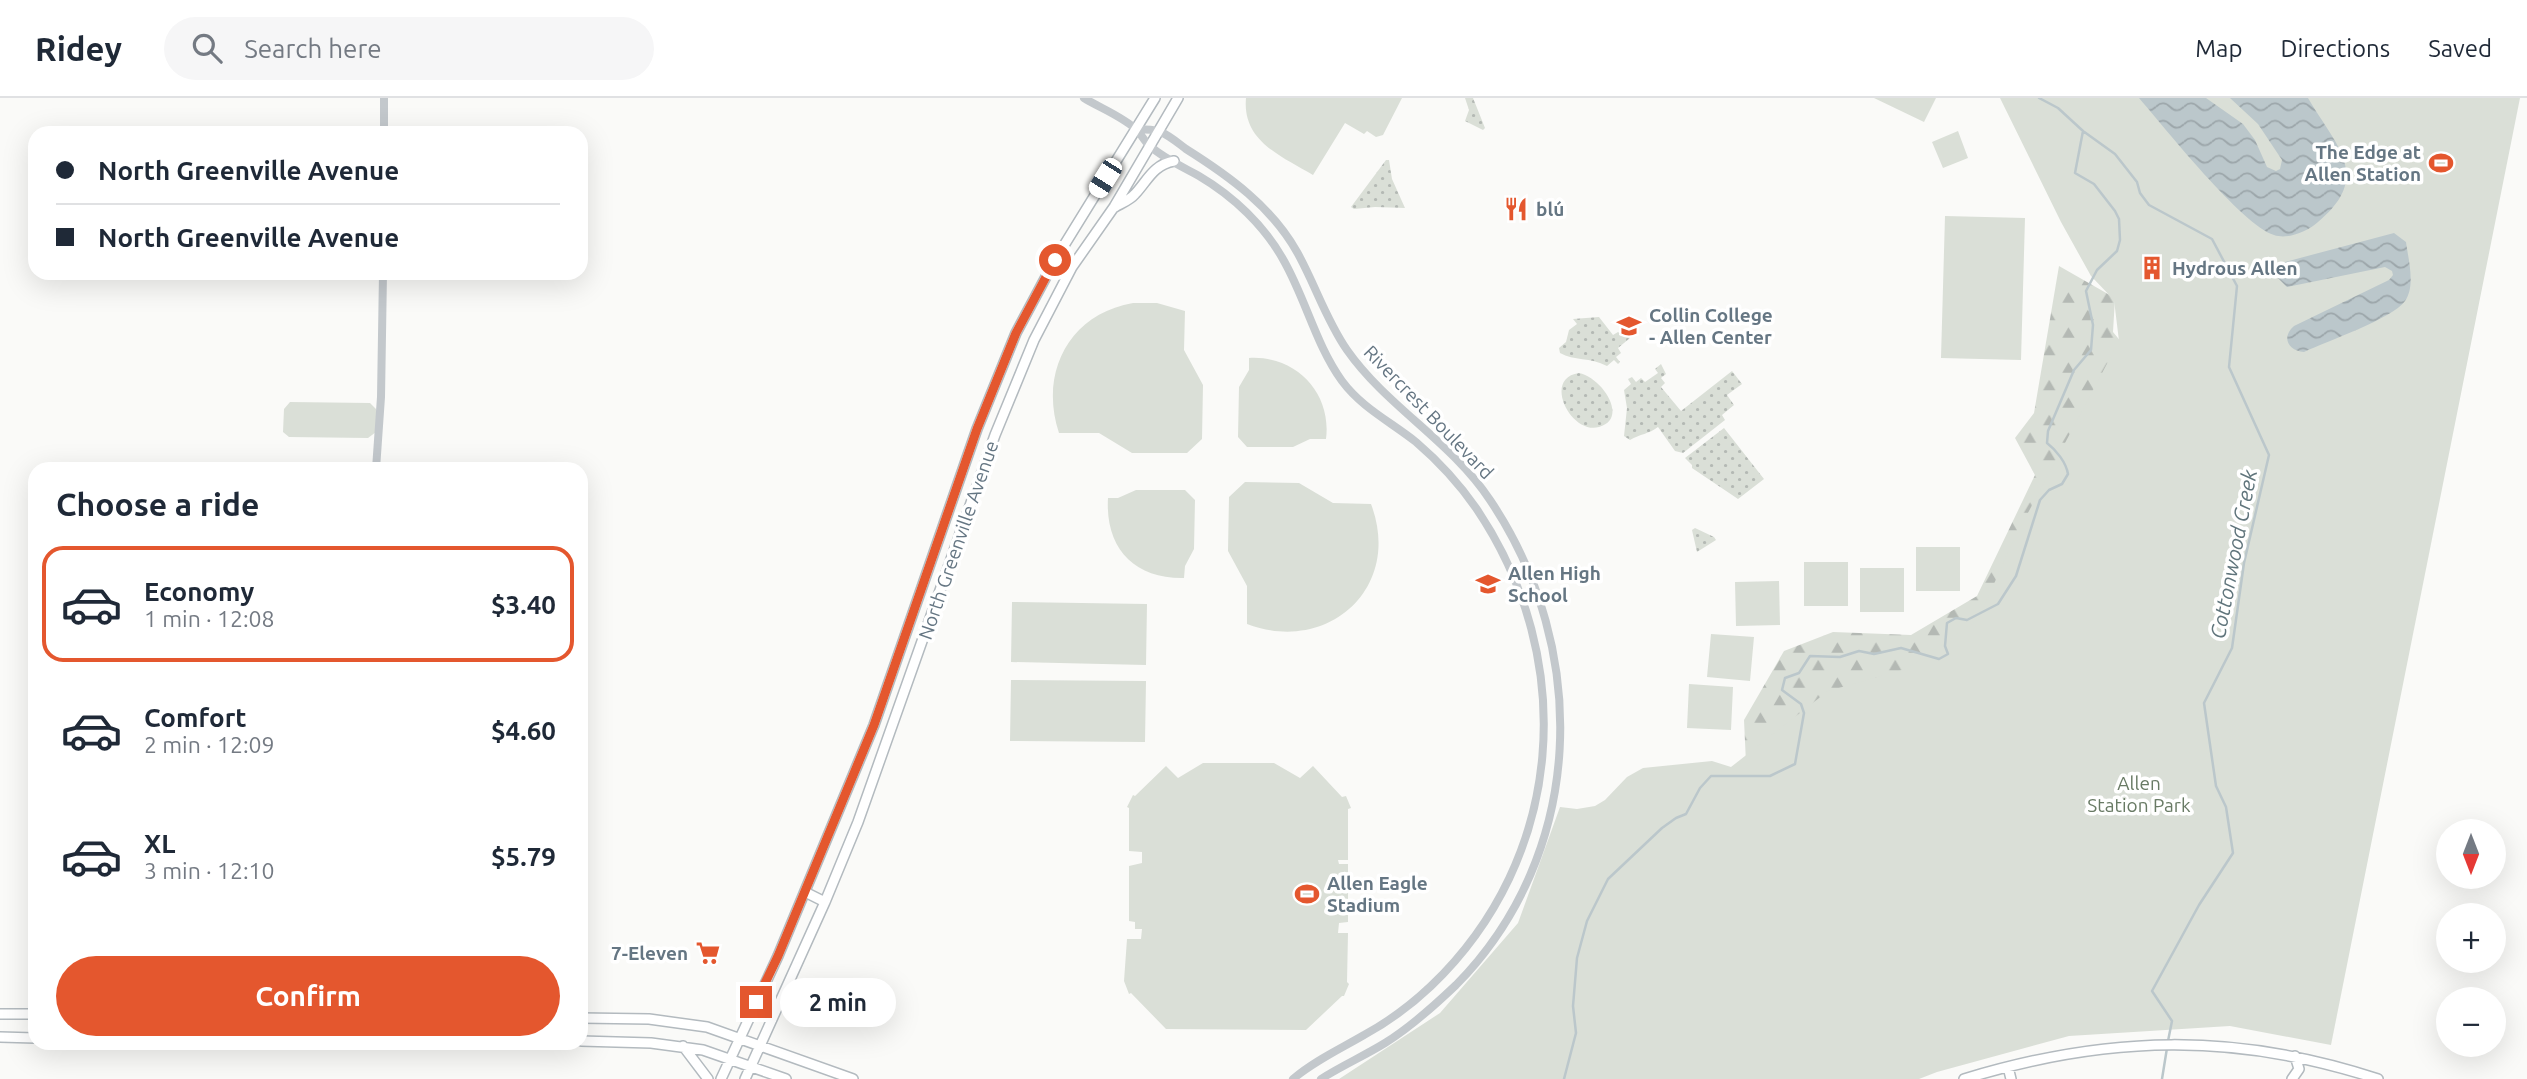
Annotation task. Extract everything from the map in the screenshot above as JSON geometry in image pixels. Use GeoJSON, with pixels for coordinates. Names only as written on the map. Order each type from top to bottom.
{"type":"FeatureCollection","features":[{"type":"Feature","properties":{"kind":"main road","name":"North Greenville Avenue"},"geometry":{"type":"LineString","coordinates":[[722,1079],[805,892],[878,715],[977,429],[1016,333],[1055,260],[1155,98]]}},
{"type":"Feature","properties":{"kind":"main road","name":"North Greenville Avenue"},"geometry":{"type":"LineString","coordinates":[[746,1079],[825,902],[892,729],[995,435],[1034,341],[1072,267],[1114,207],[1178,98]]}},
{"type":"Feature","properties":{"kind":"main road"},"geometry":{"type":"LineString","coordinates":[[1114,207],[1133,196],[1147,176],[1157,168],[1174,161]]}},
{"type":"Feature","properties":{"kind":"main road"},"geometry":{"type":"LineString","coordinates":[[805,892],[825,902]]}},
{"type":"Feature","properties":{"kind":"main road"},"geometry":{"type":"LineString","coordinates":[[0,1014],[28,1014]]}},
{"type":"Feature","properties":{"kind":"main road"},"geometry":{"type":"LineString","coordinates":[[588,1018],[679,1022],[708,1027],[853,1079]]}},
{"type":"Feature","properties":{"kind":"main road"},"geometry":{"type":"LineString","coordinates":[[0,1037],[28,1038]]}},
{"type":"Feature","properties":{"kind":"main road"},"geometry":{"type":"LineString","coordinates":[[588,1041],[703,1049],[786,1079]]}},
{"type":"Feature","properties":{"kind":"main road"},"geometry":{"type":"LineString","coordinates":[[1965,1079],[2043,1058],[2112,1047],[2189,1044],[2266,1050],[2378,1079]]}},
{"type":"Feature","properties":{"kind":"main road"},"geometry":{"type":"LineString","coordinates":[[683,1046],[708,1079]]}},
{"type":"Feature","properties":{"kind":"main road"},"geometry":{"type":"LineString","coordinates":[[2292,1079],[2300,1069],[2295,1056]]}},
{"type":"Feature","properties":{"kind":"main road"},"geometry":{"type":"LineString","coordinates":[[2008,1067],[2011,1079]]}},
{"type":"Feature","properties":{"kind":"street"},"geometry":{"type":"LineString","coordinates":[[384,98],[384,126]]}},
{"type":"Feature","properties":{"kind":"street","name":"Rivercrest Boulevard"},"geometry":{"type":"LineString","coordinates":[[1084,98],[1137,130],[1150,146],[1213,184],[1259,225],[1284,260],[1322,346],[1343,382],[1378,417],[1416,443],[1473,504],[1498,545],[1516,583],[1531,626],[1541,671],[1544,735],[1539,783],[1520,853],[1497,901],[1462,952],[1431,986],[1393,1017],[1293,1079]]}},
{"type":"Feature","properties":{"kind":"street","name":"Rivercrest Boulevard"},"geometry":{"type":"LineString","coordinates":[[1137,130],[1159,131],[1242,187],[1273,219],[1297,252],[1340,340],[1364,374],[1430,432],[1486,494],[1514,538],[1533,576],[1554,650],[1561,722],[1555,787],[1539,849],[1514,904],[1481,955],[1445,995],[1399,1034],[1321,1079]]}},
{"type":"Feature","properties":{"kind":"street"},"geometry":{"type":"LineString","coordinates":[[376,462],[381,397],[383,280]]}},
{"type":"Feature","properties":{"kind":"street"},"geometry":{"type":"LineString","coordinates":[[1328,1056],[1336,1070]]}},
{"type":"Feature","properties":{"kind":"green space"},"geometry":{"type":"Polygon","coordinates":[[[1246,98],[1402,98],[1383,135],[1376,137],[1367,131],[1364,134],[1345,123],[1313,175],[1277,154],[1257,136],[1246,113],[1246,98]]]}},
{"type":"Feature","properties":{"kind":"green space"},"geometry":{"type":"Polygon","coordinates":[[[1465,98],[1473,98],[1485,128],[1483,130],[1465,121],[1469,110],[1465,98]]]}},
{"type":"Feature","properties":{"kind":"green space"},"geometry":{"type":"Polygon","coordinates":[[[1874,98],[1936,98],[1924,122],[1874,98]]]}},
{"type":"Feature","properties":{"kind":"green space","name":"Allen Station Park"},"geometry":{"type":"Polygon","coordinates":[[[2000,98],[2520,98],[2331,1045],[2230,1026],[2069,1036],[1919,1079],[1339,1079],[1440,1013],[1518,923],[1560,807],[1577,809],[1595,806],[1605,800],[1627,777],[1643,768],[1712,761],[1731,767],[1828,691],[1906,669],[1978,620],[2012,543],[2119,341],[2114,300],[2091,276],[2061,222],[2000,98]]]}},
{"type":"Feature","properties":{"kind":"green space"},"geometry":{"type":"Polygon","coordinates":[[[1958,131],[1968,158],[1943,168],[1932,142],[1958,131]]]}},
{"type":"Feature","properties":{"kind":"green space"},"geometry":{"type":"Polygon","coordinates":[[[1386,160],[1389,160],[1392,179],[1405,208],[1351,207],[1386,160]]]}},
{"type":"Feature","properties":{"kind":"green space"},"geometry":{"type":"Polygon","coordinates":[[[1945,216],[2025,218],[2021,360],[1941,358],[1945,216]]]}},
{"type":"Feature","properties":{"kind":"green space"},"geometry":{"type":"Polygon","coordinates":[[[2059,266],[2115,298],[2113,332],[2127,349],[2018,606],[1746,763],[1744,720],[1784,651],[1833,632],[1911,635],[1977,596],[2035,475],[2015,438],[2034,413],[2059,266]]]}},
{"type":"Feature","properties":{"kind":"green space"},"geometry":{"type":"Polygon","coordinates":[[[1133,303],[1157,303],[1185,311],[1184,350],[1203,385],[1202,439],[1187,453],[1132,453],[1099,433],[1059,433],[1053,389],[1064,350],[1076,333],[1092,320],[1111,309],[1133,303]]]}},
{"type":"Feature","properties":{"kind":"green space"},"geometry":{"type":"Polygon","coordinates":[[[1599,317],[1613,335],[1618,332],[1622,335],[1626,333],[1630,338],[1618,348],[1621,353],[1616,357],[1620,362],[1618,364],[1614,360],[1607,366],[1560,353],[1559,348],[1566,342],[1569,330],[1577,324],[1573,319],[1599,317]]]}},
{"type":"Feature","properties":{"kind":"green space"},"geometry":{"type":"Polygon","coordinates":[[[1249,358],[1282,363],[1307,380],[1317,392],[1323,407],[1326,439],[1310,439],[1293,447],[1247,447],[1238,437],[1239,387],[1249,370],[1249,358]]]}},
{"type":"Feature","properties":{"kind":"green space"},"geometry":{"type":"Polygon","coordinates":[[[1661,364],[1666,374],[1661,378],[1665,383],[1661,387],[1681,411],[1732,371],[1742,384],[1727,395],[1734,405],[1722,415],[1725,420],[1683,453],[1675,451],[1658,427],[1630,440],[1624,436],[1627,408],[1624,390],[1631,384],[1628,379],[1632,377],[1636,382],[1641,378],[1645,382],[1658,373],[1655,369],[1661,364]]]}},
{"type":"Feature","properties":{"kind":"green space"},"geometry":{"type":"Polygon","coordinates":[[[1579,373],[1588,376],[1604,390],[1612,408],[1608,423],[1589,427],[1579,423],[1565,405],[1563,385],[1568,377],[1579,373]]]}},
{"type":"Feature","properties":{"kind":"green space"},"geometry":{"type":"Polygon","coordinates":[[[290,402],[370,403],[376,409],[376,432],[368,438],[289,437],[283,432],[284,409],[290,402]]]}},
{"type":"Feature","properties":{"kind":"green space"},"geometry":{"type":"Polygon","coordinates":[[[1724,428],[1764,479],[1738,499],[1692,468],[1685,458],[1724,428]]]}},
{"type":"Feature","properties":{"kind":"green space"},"geometry":{"type":"Polygon","coordinates":[[[1245,482],[1299,483],[1333,503],[1371,504],[1378,535],[1377,563],[1367,587],[1351,607],[1330,622],[1305,630],[1277,631],[1247,624],[1247,586],[1228,551],[1229,497],[1245,482]]]}},
{"type":"Feature","properties":{"kind":"green space"},"geometry":{"type":"Polygon","coordinates":[[[1136,490],[1185,490],[1195,500],[1194,549],[1185,566],[1184,578],[1151,573],[1126,557],[1118,546],[1108,516],[1108,498],[1118,498],[1136,490]]]}},
{"type":"Feature","properties":{"kind":"green space"},"geometry":{"type":"Polygon","coordinates":[[[1695,528],[1716,540],[1697,552],[1692,530],[1695,528]]]}},
{"type":"Feature","properties":{"kind":"green space"},"geometry":{"type":"Polygon","coordinates":[[[1916,547],[1960,547],[1960,591],[1916,591],[1916,547]]]}},
{"type":"Feature","properties":{"kind":"green space"},"geometry":{"type":"Polygon","coordinates":[[[1804,562],[1848,562],[1848,606],[1804,606],[1804,562]]]}},
{"type":"Feature","properties":{"kind":"green space"},"geometry":{"type":"Polygon","coordinates":[[[1860,568],[1904,568],[1904,612],[1860,612],[1860,568]]]}},
{"type":"Feature","properties":{"kind":"green space"},"geometry":{"type":"Polygon","coordinates":[[[1779,581],[1780,625],[1736,626],[1735,582],[1779,581]]]}},
{"type":"Feature","properties":{"kind":"green space"},"geometry":{"type":"Polygon","coordinates":[[[1012,602],[1147,604],[1146,665],[1011,662],[1012,602]]]}},
{"type":"Feature","properties":{"kind":"green space"},"geometry":{"type":"Polygon","coordinates":[[[1711,634],[1754,637],[1750,681],[1707,677],[1711,634]]]}},
{"type":"Feature","properties":{"kind":"green space"},"geometry":{"type":"Polygon","coordinates":[[[1011,680],[1146,681],[1145,742],[1010,741],[1011,680]]]}},
{"type":"Feature","properties":{"kind":"green space"},"geometry":{"type":"Polygon","coordinates":[[[1689,684],[1733,687],[1731,730],[1687,728],[1689,684]]]}},
{"type":"Feature","properties":{"kind":"green space","name":"Allen Eagle Stadium"},"geometry":{"type":"Polygon","coordinates":[[[1203,763],[1274,763],[1300,778],[1313,766],[1342,797],[1346,796],[1351,808],[1348,809],[1348,860],[1338,860],[1339,864],[1348,864],[1348,922],[1339,923],[1338,933],[1348,933],[1349,984],[1344,996],[1306,1030],[1166,1029],[1131,993],[1129,994],[1124,981],[1127,939],[1141,939],[1142,929],[1135,929],[1135,922],[1129,921],[1129,866],[1142,863],[1142,852],[1129,851],[1127,807],[1133,795],[1166,766],[1178,778],[1203,763]]]}},
{"type":"Feature","properties":{"kind":"water"},"geometry":{"type":"Polygon","coordinates":[[[2139,98],[2206,98],[2243,124],[2255,140],[2267,167],[2276,171],[2280,169],[2282,160],[2258,124],[2230,98],[2308,98],[2338,146],[2344,161],[2344,190],[2335,205],[2314,225],[2291,235],[2274,235],[2260,227],[2224,195],[2139,98]]]}},
{"type":"Feature","properties":{"kind":"water"},"geometry":{"type":"Polygon","coordinates":[[[2394,233],[2406,242],[2411,280],[2405,301],[2387,315],[2304,352],[2290,346],[2287,339],[2294,326],[2389,280],[2393,275],[2392,271],[2385,267],[2287,287],[2278,278],[2281,263],[2394,233]]]}},
{"type":"Feature","properties":{"kind":"waterway","name":"Cottonwood Creek"},"geometry":{"type":"LineString","coordinates":[[2039,98],[2058,108],[2083,131],[2115,154],[2137,182],[2140,193],[2149,205],[2212,239],[2237,286],[2229,367],[2269,455],[2244,563],[2232,648],[2204,703],[2216,786],[2226,807],[2233,853],[2199,905],[2152,991],[2172,1021],[2168,1041]]}},
{"type":"Feature","properties":{"kind":"waterway"},"geometry":{"type":"LineString","coordinates":[[1564,1079],[1576,1033],[1573,1006],[1577,958],[1587,921],[1608,879],[1662,828],[1686,814],[1700,788],[1711,776],[1770,776],[1795,764],[1804,713],[1801,704],[1782,690],[1785,678],[1799,673],[1810,656],[1840,657],[1859,651],[1874,654],[1901,648],[1939,659],[1948,654],[1945,646],[1947,623],[1956,618],[1967,620],[1998,604],[2016,576],[2040,500],[2049,490],[2062,484],[2068,474],[2060,457],[2047,443],[2048,431],[2074,370],[2091,350],[2093,325],[2086,291],[2097,270],[2117,251],[2120,240],[2119,219],[2115,211],[2094,184],[2075,173],[2083,131]]}},
{"type":"Feature","properties":{"kind":"waterway","name":"Cottonwood Creek"},"geometry":{"type":"LineString","coordinates":[[2162,1079],[2167,1048]]}},
{"type":"Feature","properties":{"kind":"place","name":"The Edge at Allen Station"},"geometry":{"type":"Point","coordinates":[2441,163]}},
{"type":"Feature","properties":{"kind":"place","name":"blú"},"geometry":{"type":"Point","coordinates":[1516,209]}},
{"type":"Feature","properties":{"kind":"place","name":"Hydrous Allen"},"geometry":{"type":"Point","coordinates":[2152,268]}},
{"type":"Feature","properties":{"kind":"place","name":"Collin College - Allen Center"},"geometry":{"type":"Point","coordinates":[1629,326]}},
{"type":"Feature","properties":{"kind":"place","name":"Allen High School"},"geometry":{"type":"Point","coordinates":[1488,584]}},
{"type":"Feature","properties":{"kind":"place","name":"Allen Eagle Stadium"},"geometry":{"type":"Point","coordinates":[1307,894]}},
{"type":"Feature","properties":{"kind":"place","name":"7-Eleven"},"geometry":{"type":"Point","coordinates":[708,953]}},
{"type":"Feature","properties":{"kind":"route"},"geometry":{"type":"LineString","coordinates":[[756,1002],[778,956],[874,725],[977,429],[1016,333],[1055,260]]}}]}
